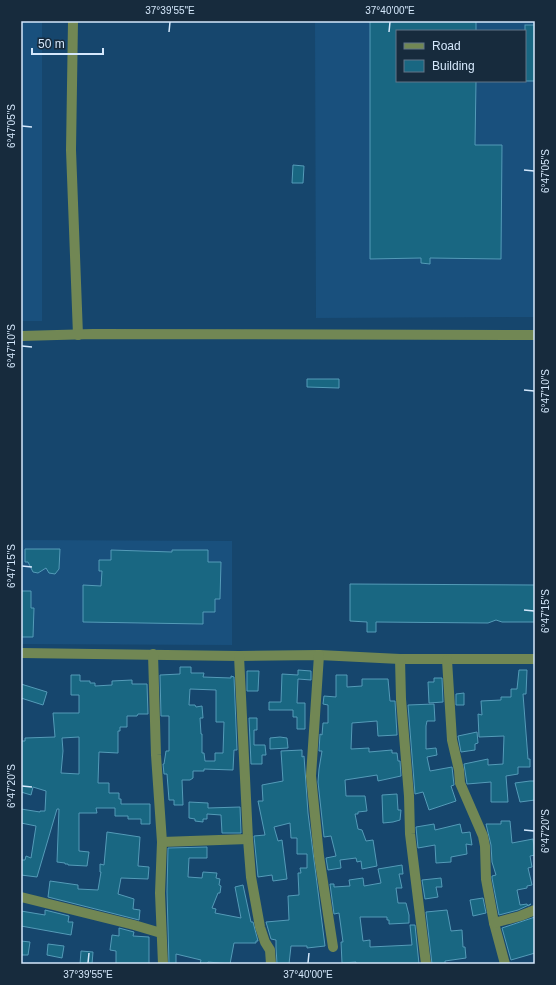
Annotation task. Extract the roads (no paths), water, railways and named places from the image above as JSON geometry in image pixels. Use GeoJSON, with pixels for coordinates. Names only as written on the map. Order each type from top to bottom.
{"type":"FeatureCollection","features":[{"type":"Feature","properties":{"kind":"street"},"geometry":{"type":"LineString","coordinates":[[74,21],[71,150],[78,335]]}},
{"type":"Feature","properties":{"kind":"street"},"geometry":{"type":"LineString","coordinates":[[21,336],[93,334],[535,335]]}},
{"type":"Feature","properties":{"kind":"street"},"geometry":{"type":"LineString","coordinates":[[21,653],[239,656],[319,655],[447,660],[535,659],[535,666]]}},
{"type":"Feature","properties":{"kind":"street"},"geometry":{"type":"LineString","coordinates":[[153,654],[156,755],[162,842],[161,934],[163,964]]}},
{"type":"Feature","properties":{"kind":"street"},"geometry":{"type":"LineString","coordinates":[[319,655],[311,776],[319,856],[333,947]]}},
{"type":"Feature","properties":{"kind":"street"},"geometry":{"type":"LineString","coordinates":[[239,656],[251,878],[260,927],[265,942],[270,950],[271,964]]}},
{"type":"Feature","properties":{"kind":"street"},"geometry":{"type":"LineString","coordinates":[[400,659],[401,699],[409,796],[410,834],[426,964]]}},
{"type":"Feature","properties":{"kind":"street"},"geometry":{"type":"LineString","coordinates":[[447,660],[452,740],[459,770],[460,783],[483,836],[485,846],[486,879],[494,924],[505,964]]}},
{"type":"Feature","properties":{"kind":"street"},"geometry":{"type":"LineString","coordinates":[[162,842],[248,839]]}},
{"type":"Feature","properties":{"kind":"street"},"geometry":{"type":"LineString","coordinates":[[21,897],[121,922],[161,934]]}},
{"type":"Feature","properties":{"kind":"street"},"geometry":{"type":"LineString","coordinates":[[494,924],[535,910]]}}]}
